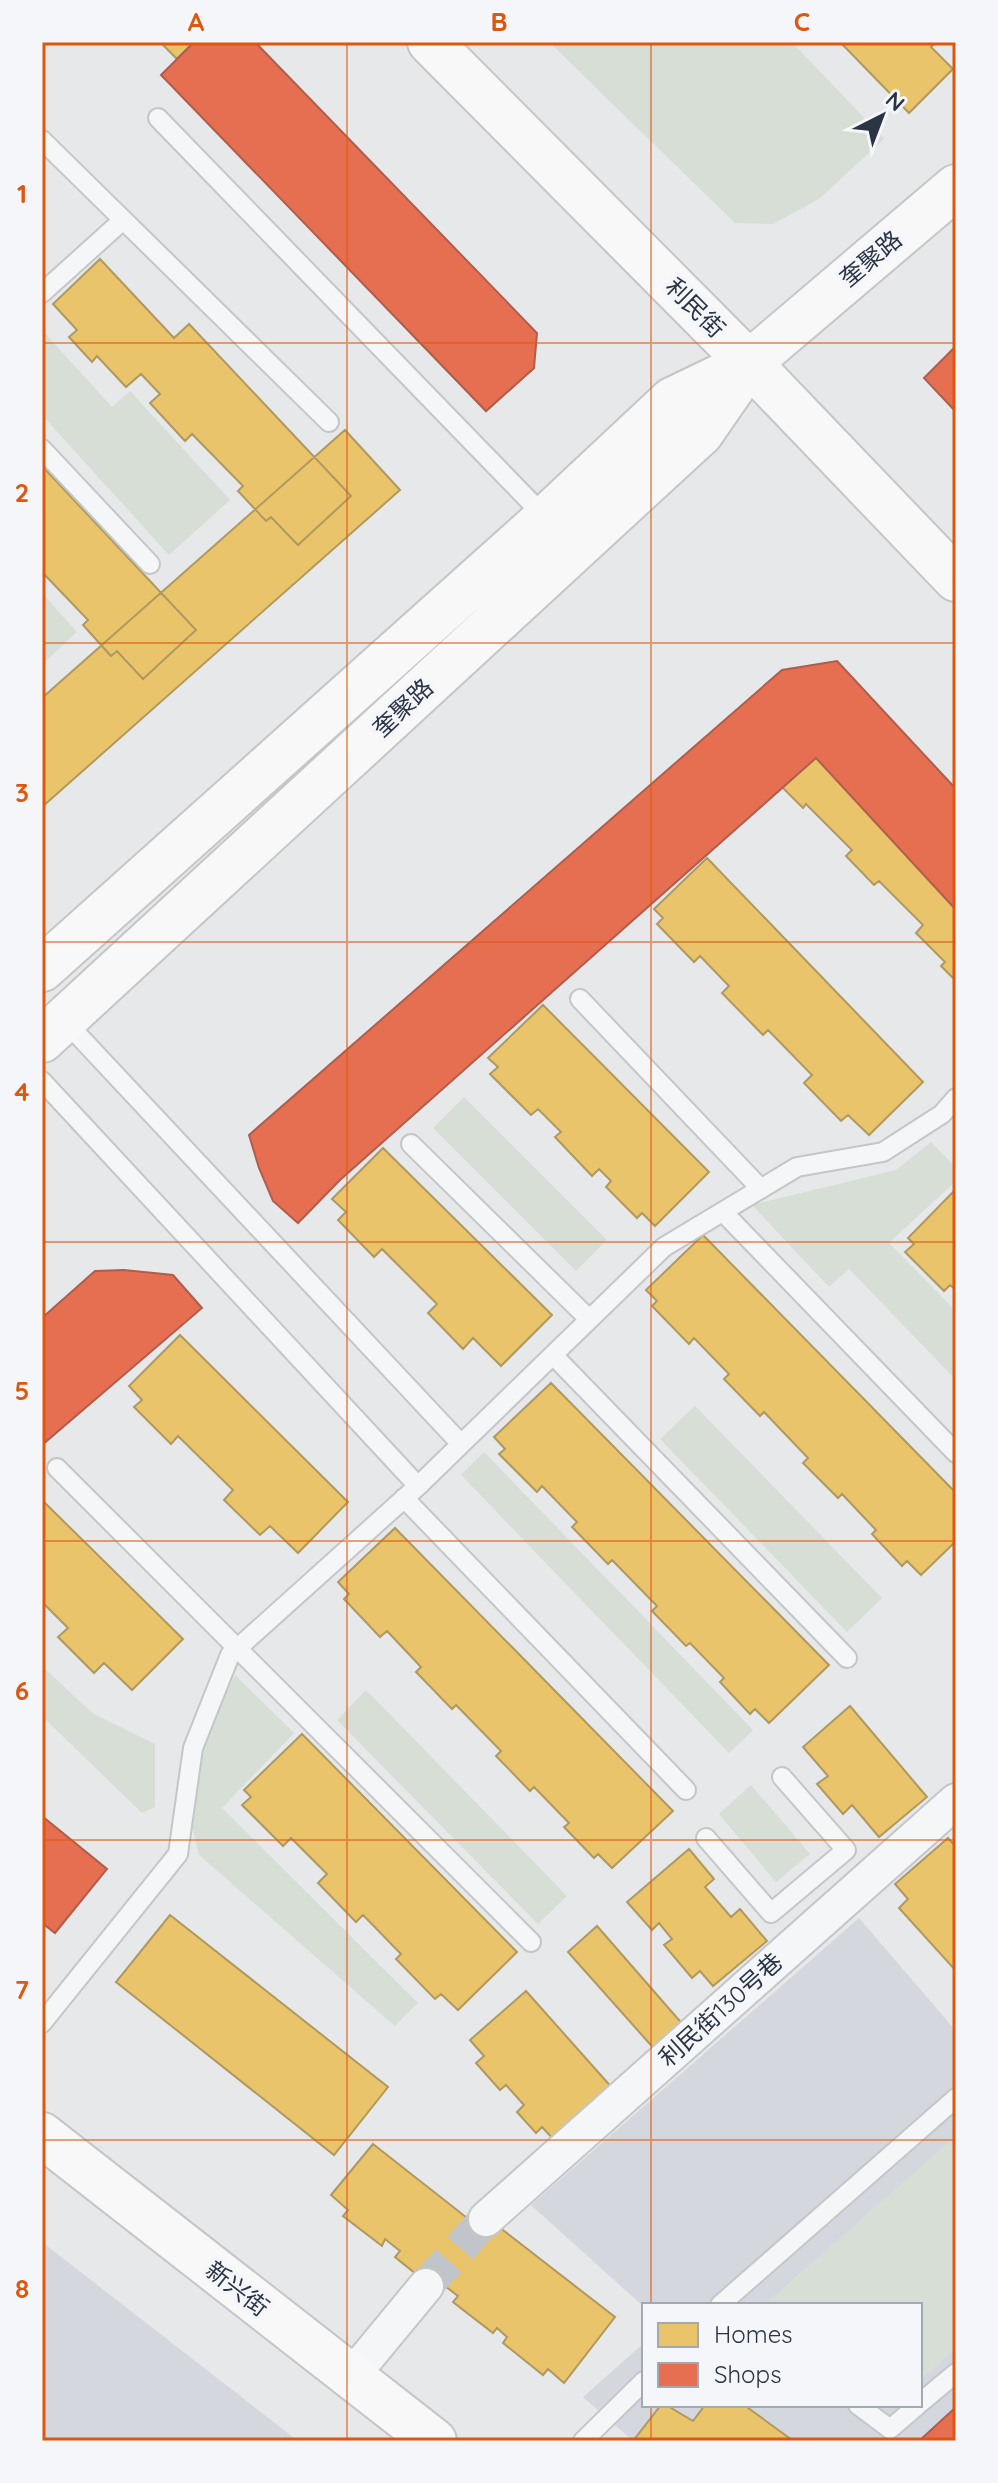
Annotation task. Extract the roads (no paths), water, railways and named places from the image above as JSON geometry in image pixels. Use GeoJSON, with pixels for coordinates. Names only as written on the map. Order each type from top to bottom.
{"type":"FeatureCollection","features":[{"type":"Feature","properties":{"kind":"main road","name":"利民街"},"geometry":{"type":"LineString","coordinates":[[435,44],[956,579]]}},
{"type":"Feature","properties":{"kind":"main road","name":"奎聚路"},"geometry":{"type":"LineString","coordinates":[[44,962],[546,518],[672,400],[749,363],[956,187]]}},
{"type":"Feature","properties":{"kind":"main road","name":"奎聚路"},"geometry":{"type":"LineString","coordinates":[[53,1030],[701,433],[749,363]]}},
{"type":"Feature","properties":{"kind":"main road","name":"新兴街"},"geometry":{"type":"LineString","coordinates":[[42,2135],[434,2441]]}},
{"type":"Feature","properties":{"kind":"street","name":"利民街130号巷"},"geometry":{"type":"LineString","coordinates":[[486,2219],[956,1801]]}},
{"type":"Feature","properties":{"kind":"street"},"geometry":{"type":"LineString","coordinates":[[350,2378],[426,2286]]}},
{"type":"Feature","properties":{"kind":"lane"},"geometry":{"type":"LineString","coordinates":[[158,118],[546,518]]}},
{"type":"Feature","properties":{"kind":"lane"},"geometry":{"type":"LineString","coordinates":[[42,140],[329,422]]}},
{"type":"Feature","properties":{"kind":"lane"},"geometry":{"type":"LineString","coordinates":[[42,293],[123,220]]}},
{"type":"Feature","properties":{"kind":"lane"},"geometry":{"type":"LineString","coordinates":[[42,449],[150,564]]}},
{"type":"Feature","properties":{"kind":"lane"},"geometry":{"type":"LineString","coordinates":[[580,999],[761,1189]]}},
{"type":"Feature","properties":{"kind":"lane"},"geometry":{"type":"LineString","coordinates":[[53,1030],[461,1444]]}},
{"type":"Feature","properties":{"kind":"lane"},"geometry":{"type":"LineString","coordinates":[[42,1081],[411,1492],[686,1790]]}},
{"type":"Feature","properties":{"kind":"lane"},"geometry":{"type":"LineString","coordinates":[[42,2023],[178,1854],[193,1748],[230,1655],[411,1492],[664,1247],[797,1167],[883,1152],[942,1114],[956,1098]]}},
{"type":"Feature","properties":{"kind":"lane"},"geometry":{"type":"LineString","coordinates":[[411,1144],[589,1319]]}},
{"type":"Feature","properties":{"kind":"lane"},"geometry":{"type":"LineString","coordinates":[[723,1212],[956,1453]]}},
{"type":"Feature","properties":{"kind":"lane"},"geometry":{"type":"LineString","coordinates":[[553,1355],[847,1658]]}},
{"type":"Feature","properties":{"kind":"lane"},"geometry":{"type":"LineString","coordinates":[[57,1468],[531,1942]]}},
{"type":"Feature","properties":{"kind":"lane"},"geometry":{"type":"LineString","coordinates":[[706,1838],[771,1913],[846,1850],[782,1777]]}},
{"type":"Feature","properties":{"kind":"lane"},"geometry":{"type":"LineString","coordinates":[[814,1876],[838,1906]]}},
{"type":"Feature","properties":{"kind":"lane"},"geometry":{"type":"LineString","coordinates":[[724,2303],[956,2098]]}},
{"type":"Feature","properties":{"kind":"lane"},"geometry":{"type":"LineString","coordinates":[[922,2401],[956,2373]]}},
{"type":"Feature","properties":{"kind":"lane"},"geometry":{"type":"LineString","coordinates":[[583,2441],[642,2383]]}},
{"type":"Feature","properties":{"kind":"lane"},"geometry":{"type":"LineString","coordinates":[[861,2407],[890,2429],[916,2407]]}},
{"type":"Feature","properties":{"kind":"tunnel"},"geometry":{"type":"LineString","coordinates":[[426,2286],[486,2219]]}}]}
